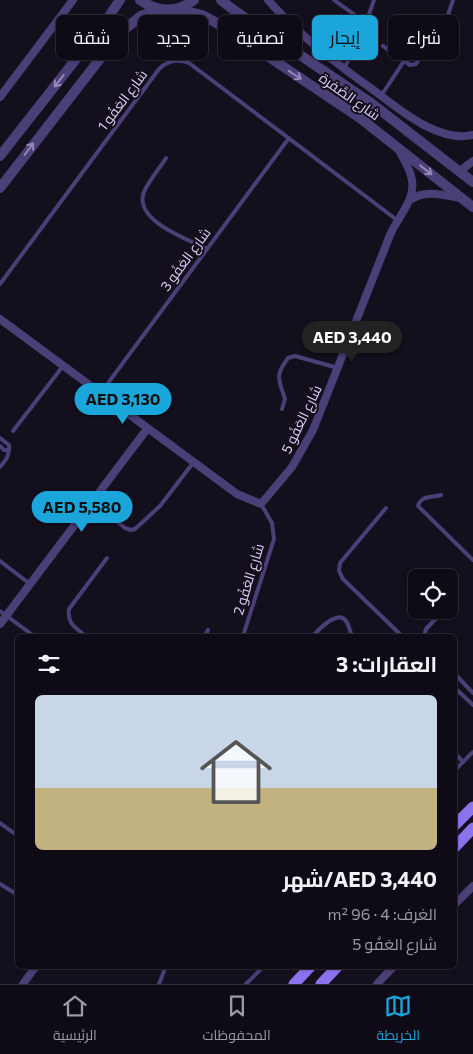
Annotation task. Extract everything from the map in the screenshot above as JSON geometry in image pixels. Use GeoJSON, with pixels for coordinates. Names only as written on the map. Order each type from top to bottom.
{"type":"FeatureCollection","features":[{"type":"Feature","properties":{"kind":"main road"},"geometry":{"type":"LineString","coordinates":[[457,823],[473,807]]}},
{"type":"Feature","properties":{"kind":"main road"},"geometry":{"type":"LineString","coordinates":[[457,845],[473,828]]}},
{"type":"Feature","properties":{"kind":"main road"},"geometry":{"type":"LineString","coordinates":[[294,984],[308,969]]}},
{"type":"Feature","properties":{"kind":"main road"},"geometry":{"type":"LineString","coordinates":[[321,984],[335,969]]}},
{"type":"Feature","properties":{"kind":"street"},"geometry":{"type":"LineString","coordinates":[[0,97],[73,0]]}},
{"type":"Feature","properties":{"kind":"street"},"geometry":{"type":"LineString","coordinates":[[0,155],[105,22],[120,0]]}},
{"type":"Feature","properties":{"kind":"street"},"geometry":{"type":"LineString","coordinates":[[140,0],[160,9],[177,9],[186,6],[194,0]]}},
{"type":"Feature","properties":{"kind":"street","name":"شارع الصَّفرة"},"geometry":{"type":"LineString","coordinates":[[221,0],[371,103],[473,182]]}},
{"type":"Feature","properties":{"kind":"street"},"geometry":{"type":"LineString","coordinates":[[268,0],[305,38],[412,118],[436,130],[461,136],[473,135]]}},
{"type":"Feature","properties":{"kind":"street"},"geometry":{"type":"LineString","coordinates":[[0,188],[120,33],[141,16],[160,9]]}},
{"type":"Feature","properties":{"kind":"street","name":"شارع الصَّفرة"},"geometry":{"type":"LineString","coordinates":[[177,9],[194,12],[217,22],[360,118],[473,207]]}},
{"type":"Feature","properties":{"kind":"street"},"geometry":{"type":"LineString","coordinates":[[397,146],[412,178],[413,189],[410,200]]}},
{"type":"Feature","properties":{"kind":"street"},"geometry":{"type":"LineString","coordinates":[[460,171],[473,161]]}},
{"type":"Feature","properties":{"kind":"street"},"geometry":{"type":"LineString","coordinates":[[410,200],[418,195],[429,193],[463,198]]}},
{"type":"Feature","properties":{"kind":"street","name":"شارع العَفُو 5"},"geometry":{"type":"LineString","coordinates":[[261,504],[292,466],[318,419],[397,220],[410,200]]}},
{"type":"Feature","properties":{"kind":"street"},"geometry":{"type":"LineString","coordinates":[[0,319],[193,463],[237,494],[261,504]]}},
{"type":"Feature","properties":{"kind":"street"},"geometry":{"type":"LineString","coordinates":[[0,624],[3,613],[30,584],[147,429]]}},
{"type":"Feature","properties":{"kind":"street"},"geometry":{"type":"LineString","coordinates":[[457,902],[473,886]]}},
{"type":"Feature","properties":{"kind":"street"},"geometry":{"type":"LineString","coordinates":[[23,984],[34,969]]}},
{"type":"Feature","properties":{"kind":"street"},"geometry":{"type":"LineString","coordinates":[[380,983],[392,969]]}},
{"type":"Feature","properties":{"kind":"lane"},"geometry":{"type":"LineString","coordinates":[[334,0],[355,15]]}},
{"type":"Feature","properties":{"kind":"lane"},"geometry":{"type":"LineString","coordinates":[[369,15],[374,0]]}},
{"type":"Feature","properties":{"kind":"lane"},"geometry":{"type":"LineString","coordinates":[[383,46],[412,65],[418,63],[432,40],[445,24],[453,0]]}},
{"type":"Feature","properties":{"kind":"lane","name":"شارع العَفُو 1"},"geometry":{"type":"LineString","coordinates":[[0,284],[159,69],[168,62],[179,60],[189,63],[397,220]]}},
{"type":"Feature","properties":{"kind":"lane"},"geometry":{"type":"LineString","coordinates":[[344,69],[348,60]]}},
{"type":"Feature","properties":{"kind":"lane"},"geometry":{"type":"LineString","coordinates":[[381,96],[404,61]]}},
{"type":"Feature","properties":{"kind":"lane","name":"شارع العَفُو 3"},"geometry":{"type":"LineString","coordinates":[[100,394],[289,138]]}},
{"type":"Feature","properties":{"kind":"lane"},"geometry":{"type":"LineString","coordinates":[[166,158],[143,194],[146,212],[168,229],[207,249]]}},
{"type":"Feature","properties":{"kind":"lane"},"geometry":{"type":"LineString","coordinates":[[282,408],[285,399],[278,377],[288,358],[295,356],[338,368]]}},
{"type":"Feature","properties":{"kind":"lane"},"geometry":{"type":"LineString","coordinates":[[13,431],[63,366]]}},
{"type":"Feature","properties":{"kind":"lane"},"geometry":{"type":"LineString","coordinates":[[0,438],[9,445],[9,456],[0,467]]}},
{"type":"Feature","properties":{"kind":"lane"},"geometry":{"type":"LineString","coordinates":[[0,446],[4,450],[9,450]]}},
{"type":"Feature","properties":{"kind":"lane"},"geometry":{"type":"LineString","coordinates":[[93,501],[125,528],[136,529],[160,506],[193,463]]}},
{"type":"Feature","properties":{"kind":"lane"},"geometry":{"type":"LineString","coordinates":[[441,495],[427,496],[420,501],[418,506],[473,560]]}},
{"type":"Feature","properties":{"kind":"lane","name":"شارع العَفُو 2"},"geometry":{"type":"LineString","coordinates":[[244,634],[274,539],[272,523],[261,504]]}},
{"type":"Feature","properties":{"kind":"lane"},"geometry":{"type":"LineString","coordinates":[[386,508],[340,563],[338,571],[343,579],[400,634]]}},
{"type":"Feature","properties":{"kind":"lane"},"geometry":{"type":"LineString","coordinates":[[84,634],[70,622],[68,616],[69,609],[107,558]]}},
{"type":"Feature","properties":{"kind":"lane"},"geometry":{"type":"LineString","coordinates":[[0,560],[30,584]]}},
{"type":"Feature","properties":{"kind":"lane"},"geometry":{"type":"LineString","coordinates":[[3,613],[31,634]]}},
{"type":"Feature","properties":{"kind":"lane"},"geometry":{"type":"LineString","coordinates":[[315,634],[329,621],[340,617],[346,621],[351,634]]}},
{"type":"Feature","properties":{"kind":"lane"},"geometry":{"type":"LineString","coordinates":[[425,634],[426,629],[435,619]]}},
{"type":"Feature","properties":{"kind":"lane"},"geometry":{"type":"LineString","coordinates":[[207,634],[208,630]]}},
{"type":"Feature","properties":{"kind":"lane"},"geometry":{"type":"LineString","coordinates":[[457,676],[473,693]]}},
{"type":"Feature","properties":{"kind":"lane"},"geometry":{"type":"LineString","coordinates":[[457,690],[473,705]]}},
{"type":"Feature","properties":{"kind":"lane"},"geometry":{"type":"LineString","coordinates":[[457,768],[473,752]]}},
{"type":"Feature","properties":{"kind":"lane"},"geometry":{"type":"LineString","coordinates":[[457,755],[463,762]]}},
{"type":"Feature","properties":{"kind":"lane"},"geometry":{"type":"LineString","coordinates":[[0,823],[15,834]]}},
{"type":"Feature","properties":{"kind":"lane"},"geometry":{"type":"LineString","coordinates":[[0,884],[15,892]]}},
{"type":"Feature","properties":{"kind":"lane"},"geometry":{"type":"LineString","coordinates":[[159,984],[165,969]]}},
{"type":"Feature","properties":{"kind":"lane"},"geometry":{"type":"LineString","coordinates":[[246,984],[261,969]]}}]}
